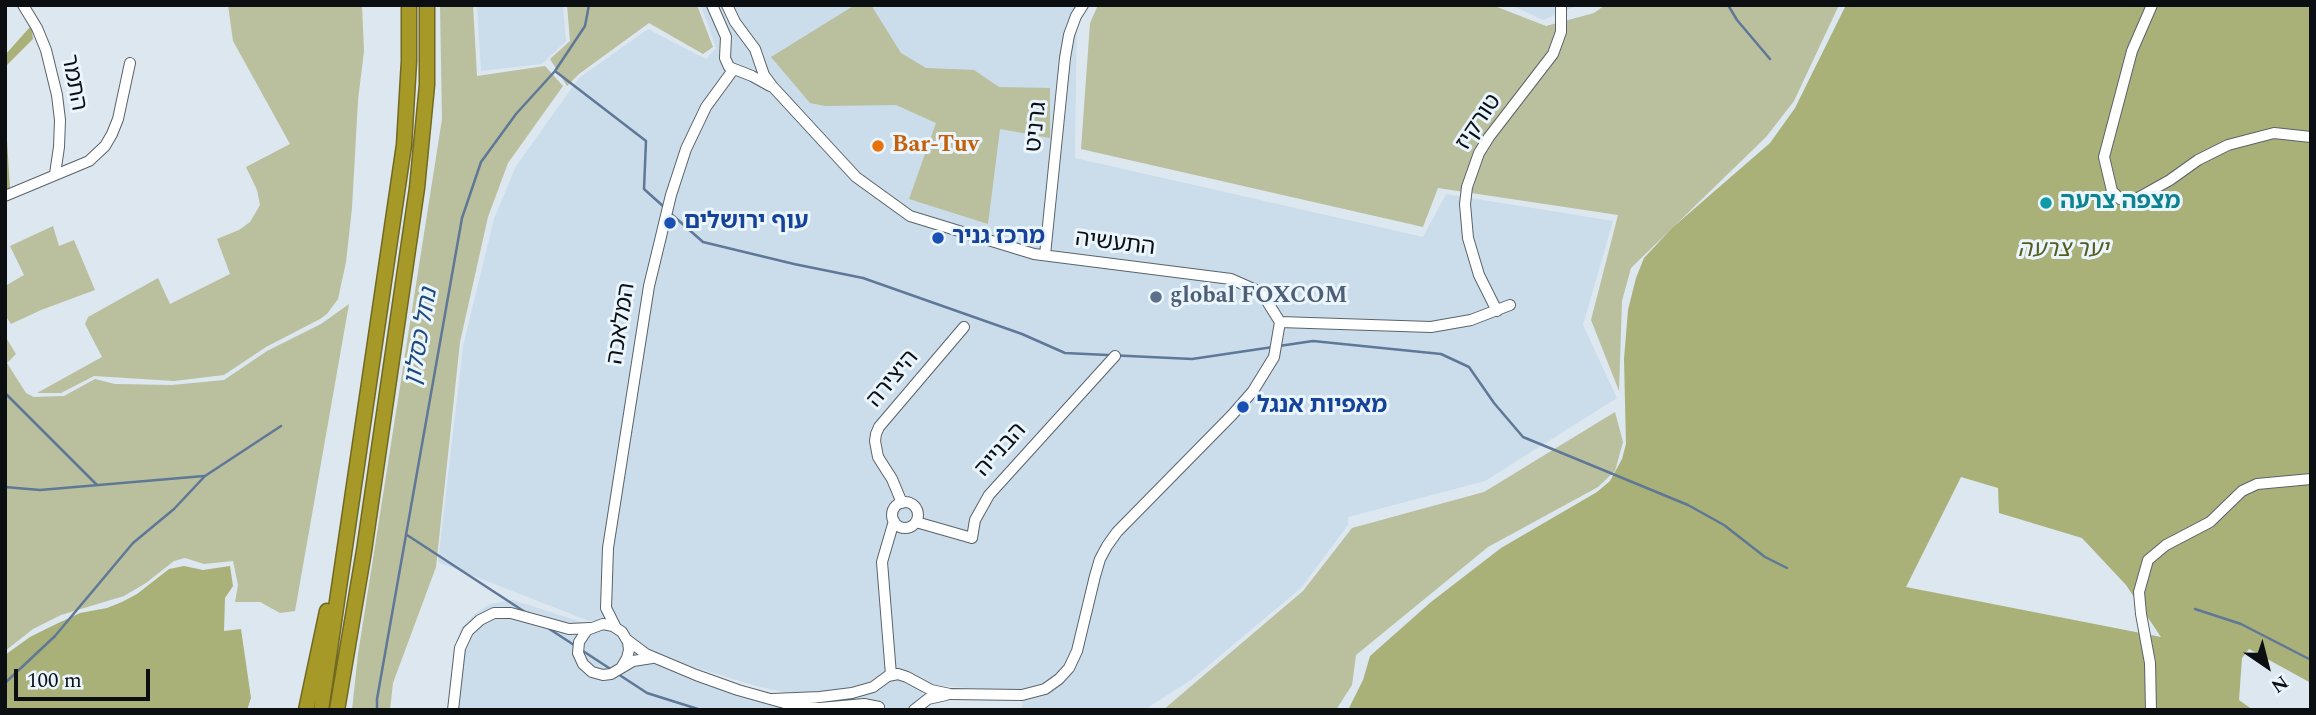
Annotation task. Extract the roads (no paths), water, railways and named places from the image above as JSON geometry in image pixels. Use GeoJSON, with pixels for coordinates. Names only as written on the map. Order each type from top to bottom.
{"type":"FeatureCollection","features":[{"type":"Feature","properties":{"kind":"highway"},"geometry":{"type":"LineString","coordinates":[[321,710],[404,145],[409,5]]}},
{"type":"Feature","properties":{"kind":"highway"},"geometry":{"type":"LineString","coordinates":[[337,710],[391,380],[417,188],[427,85],[427,5]]}},
{"type":"Feature","properties":{"kind":"highway"},"geometry":{"type":"LineString","coordinates":[[306,710],[356,476]]}},
{"type":"Feature","properties":{"kind":"highway"},"geometry":{"type":"LineString","coordinates":[[343,710],[347,650]]}},
{"type":"Feature","properties":{"kind":"street","name":"התמר"},"geometry":{"type":"LineString","coordinates":[[23,5],[46,50],[57,94],[60,134],[55,174]]}},
{"type":"Feature","properties":{"kind":"street"},"geometry":{"type":"LineString","coordinates":[[712,5],[723,26],[727,48],[725,58],[738,71],[752,66],[757,57],[755,48],[735,22],[727,5]]}},
{"type":"Feature","properties":{"kind":"street","name":"גרניט"},"geometry":{"type":"LineString","coordinates":[[1045,255],[1065,58],[1069,35],[1083,5]]}},
{"type":"Feature","properties":{"kind":"street","name":"טורקיז"},"geometry":{"type":"LineString","coordinates":[[1497,311],[1479,275],[1468,238],[1465,221],[1467,187],[1471,170],[1489,137],[1553,54],[1562,32],[1561,5]]}},
{"type":"Feature","properties":{"kind":"street"},"geometry":{"type":"LineString","coordinates":[[2152,5],[2132,51],[2104,157],[2112,191],[2120,199],[2136,199],[2170,180],[2198,159],[2228,145],[2274,133],[2311,137]]}},
{"type":"Feature","properties":{"kind":"street"},"geometry":{"type":"LineString","coordinates":[[727,48],[739,40],[749,42]]}},
{"type":"Feature","properties":{"kind":"street","name":"התעשיה"},"geometry":{"type":"LineString","coordinates":[[757,57],[773,88],[856,177],[910,216],[1045,255],[1231,279],[1256,290],[1265,298],[1280,322]]}},
{"type":"Feature","properties":{"kind":"street"},"geometry":{"type":"LineString","coordinates":[[5,196],[89,161],[105,146],[118,118],[130,64]]}},
{"type":"Feature","properties":{"kind":"street","name":"התעשיה"},"geometry":{"type":"LineString","coordinates":[[738,71],[773,88]]}},
{"type":"Feature","properties":{"kind":"street","name":"המלאכה"},"geometry":{"type":"LineString","coordinates":[[616,628],[608,614],[606,601],[611,526],[657,248],[686,149],[706,107],[738,71]]}},
{"type":"Feature","properties":{"kind":"street"},"geometry":{"type":"LineString","coordinates":[[772,699],[836,695],[870,688],[891,675],[904,676],[931,690],[950,694],[1022,695],[1045,689],[1064,674],[1077,652],[1095,576],[1107,546],[1117,532],[1253,391],[1274,357],[1280,322],[1421,327],[1462,323],[1510,305]]}},
{"type":"Feature","properties":{"kind":"street","name":"היצירה"},"geometry":{"type":"LineString","coordinates":[[902,503],[878,457],[876,434],[964,327]]}},
{"type":"Feature","properties":{"kind":"street","name":"הבנייה"},"geometry":{"type":"LineString","coordinates":[[916,522],[972,538],[975,520],[989,495],[1115,356]]}},
{"type":"Feature","properties":{"kind":"street"},"geometry":{"type":"LineString","coordinates":[[2151,710],[2150,663],[2139,592],[2148,560],[2166,545],[2210,522],[2242,491],[2257,484],[2311,479]]}},
{"type":"Feature","properties":{"kind":"street"},"geometry":{"type":"LineString","coordinates":[[891,675],[882,562],[894,520],[893,511],[902,503],[911,504],[917,510],[916,522],[911,527],[900,527],[894,520]]}},
{"type":"Feature","properties":{"kind":"street","name":"המלאכה"},"geometry":{"type":"LineString","coordinates":[[592,627],[601,617],[606,601]]}},
{"type":"Feature","properties":{"kind":"street"},"geometry":{"type":"LineString","coordinates":[[453,710],[460,648],[468,631],[480,620],[494,613],[511,613],[575,630],[607,625],[616,628],[640,650],[656,659],[717,683],[772,699],[810,708],[868,704],[880,709]]}},
{"type":"Feature","properties":{"kind":"street"},"geometry":{"type":"LineString","coordinates":[[558,627],[572,638],[583,664],[595,674],[611,674],[637,660],[656,659]]}},
{"type":"Feature","properties":{"kind":"street"},"geometry":{"type":"LineString","coordinates":[[578,653],[581,639],[592,627]]}},
{"type":"Feature","properties":{"kind":"street"},"geometry":{"type":"LineString","coordinates":[[621,668],[628,654],[626,639]]}},
{"type":"Feature","properties":{"kind":"street"},"geometry":{"type":"LineString","coordinates":[[913,681],[919,693],[914,709]]}},
{"type":"Feature","properties":{"kind":"street"},"geometry":{"type":"LineString","coordinates":[[880,709],[876,693],[881,682]]}},
{"type":"Feature","properties":{"kind":"street"},"geometry":{"type":"LineString","coordinates":[[914,709],[928,699],[950,694]]}},
{"type":"Feature","properties":{"kind":"street"},"geometry":{"type":"LineString","coordinates":[[851,705],[866,710]]}},
{"type":"Feature","properties":{"kind":"waterway","name":"נחל כסלון"},"geometry":{"type":"LineString","coordinates":[[377,710],[462,218],[481,162],[516,114],[555,71],[585,26],[589,5]]}},
{"type":"Feature","properties":{"kind":"waterway"},"geometry":{"type":"LineString","coordinates":[[1728,5],[1737,20],[1770,59]]}},
{"type":"Feature","properties":{"kind":"waterway"},"geometry":{"type":"LineString","coordinates":[[555,71],[646,141],[644,189],[664,207]]}},
{"type":"Feature","properties":{"kind":"waterway"},"geometry":{"type":"LineString","coordinates":[[669,212],[703,242],[863,278],[1022,334],[1065,353],[1192,359],[1273,347]]}},
{"type":"Feature","properties":{"kind":"waterway"},"geometry":{"type":"LineString","coordinates":[[1279,346],[1313,341],[1441,354],[1469,367],[1494,403],[1523,437],[1688,505],[1724,525],[1765,557],[1787,568]]}},
{"type":"Feature","properties":{"kind":"waterway"},"geometry":{"type":"LineString","coordinates":[[5,393],[97,485]]}},
{"type":"Feature","properties":{"kind":"waterway"},"geometry":{"type":"LineString","coordinates":[[5,683],[55,636],[133,543],[174,509],[205,476],[281,426]]}},
{"type":"Feature","properties":{"kind":"waterway"},"geometry":{"type":"LineString","coordinates":[[5,487],[40,490],[204,476]]}},
{"type":"Feature","properties":{"kind":"waterway"},"geometry":{"type":"LineString","coordinates":[[407,535],[525,612]]}},
{"type":"Feature","properties":{"kind":"waterway"},"geometry":{"type":"LineString","coordinates":[[2195,609],[2241,624],[2311,660]]}},
{"type":"Feature","properties":{"kind":"waterway"},"geometry":{"type":"LineString","coordinates":[[548,628],[574,645]]}},
{"type":"Feature","properties":{"kind":"waterway"},"geometry":{"type":"LineString","coordinates":[[583,651],[612,670]]}},
{"type":"Feature","properties":{"kind":"waterway"},"geometry":{"type":"LineString","coordinates":[[618,674],[647,693],[701,710]]}},
{"type":"Feature","properties":{"kind":"place","name":"Bar-Tuv"},"geometry":{"type":"Point","coordinates":[878,146]}},
{"type":"Feature","properties":{"kind":"place","name":"מצפה צרעה"},"geometry":{"type":"Point","coordinates":[2046,203]}},
{"type":"Feature","properties":{"kind":"place","name":"עוף ירושלים"},"geometry":{"type":"Point","coordinates":[670,223]}},
{"type":"Feature","properties":{"kind":"place","name":"מרכז גניר"},"geometry":{"type":"Point","coordinates":[938,238]}},
{"type":"Feature","properties":{"kind":"place","name":"global FOXCOM"},"geometry":{"type":"Point","coordinates":[1156,297]}},
{"type":"Feature","properties":{"kind":"place","name":"מאפיות אנגל"},"geometry":{"type":"Point","coordinates":[1243,407]}},
{"type":"Feature","properties":{"kind":"park label","name":"יער צרעה"},"geometry":{"type":"Point","coordinates":[2063,251]}}]}
